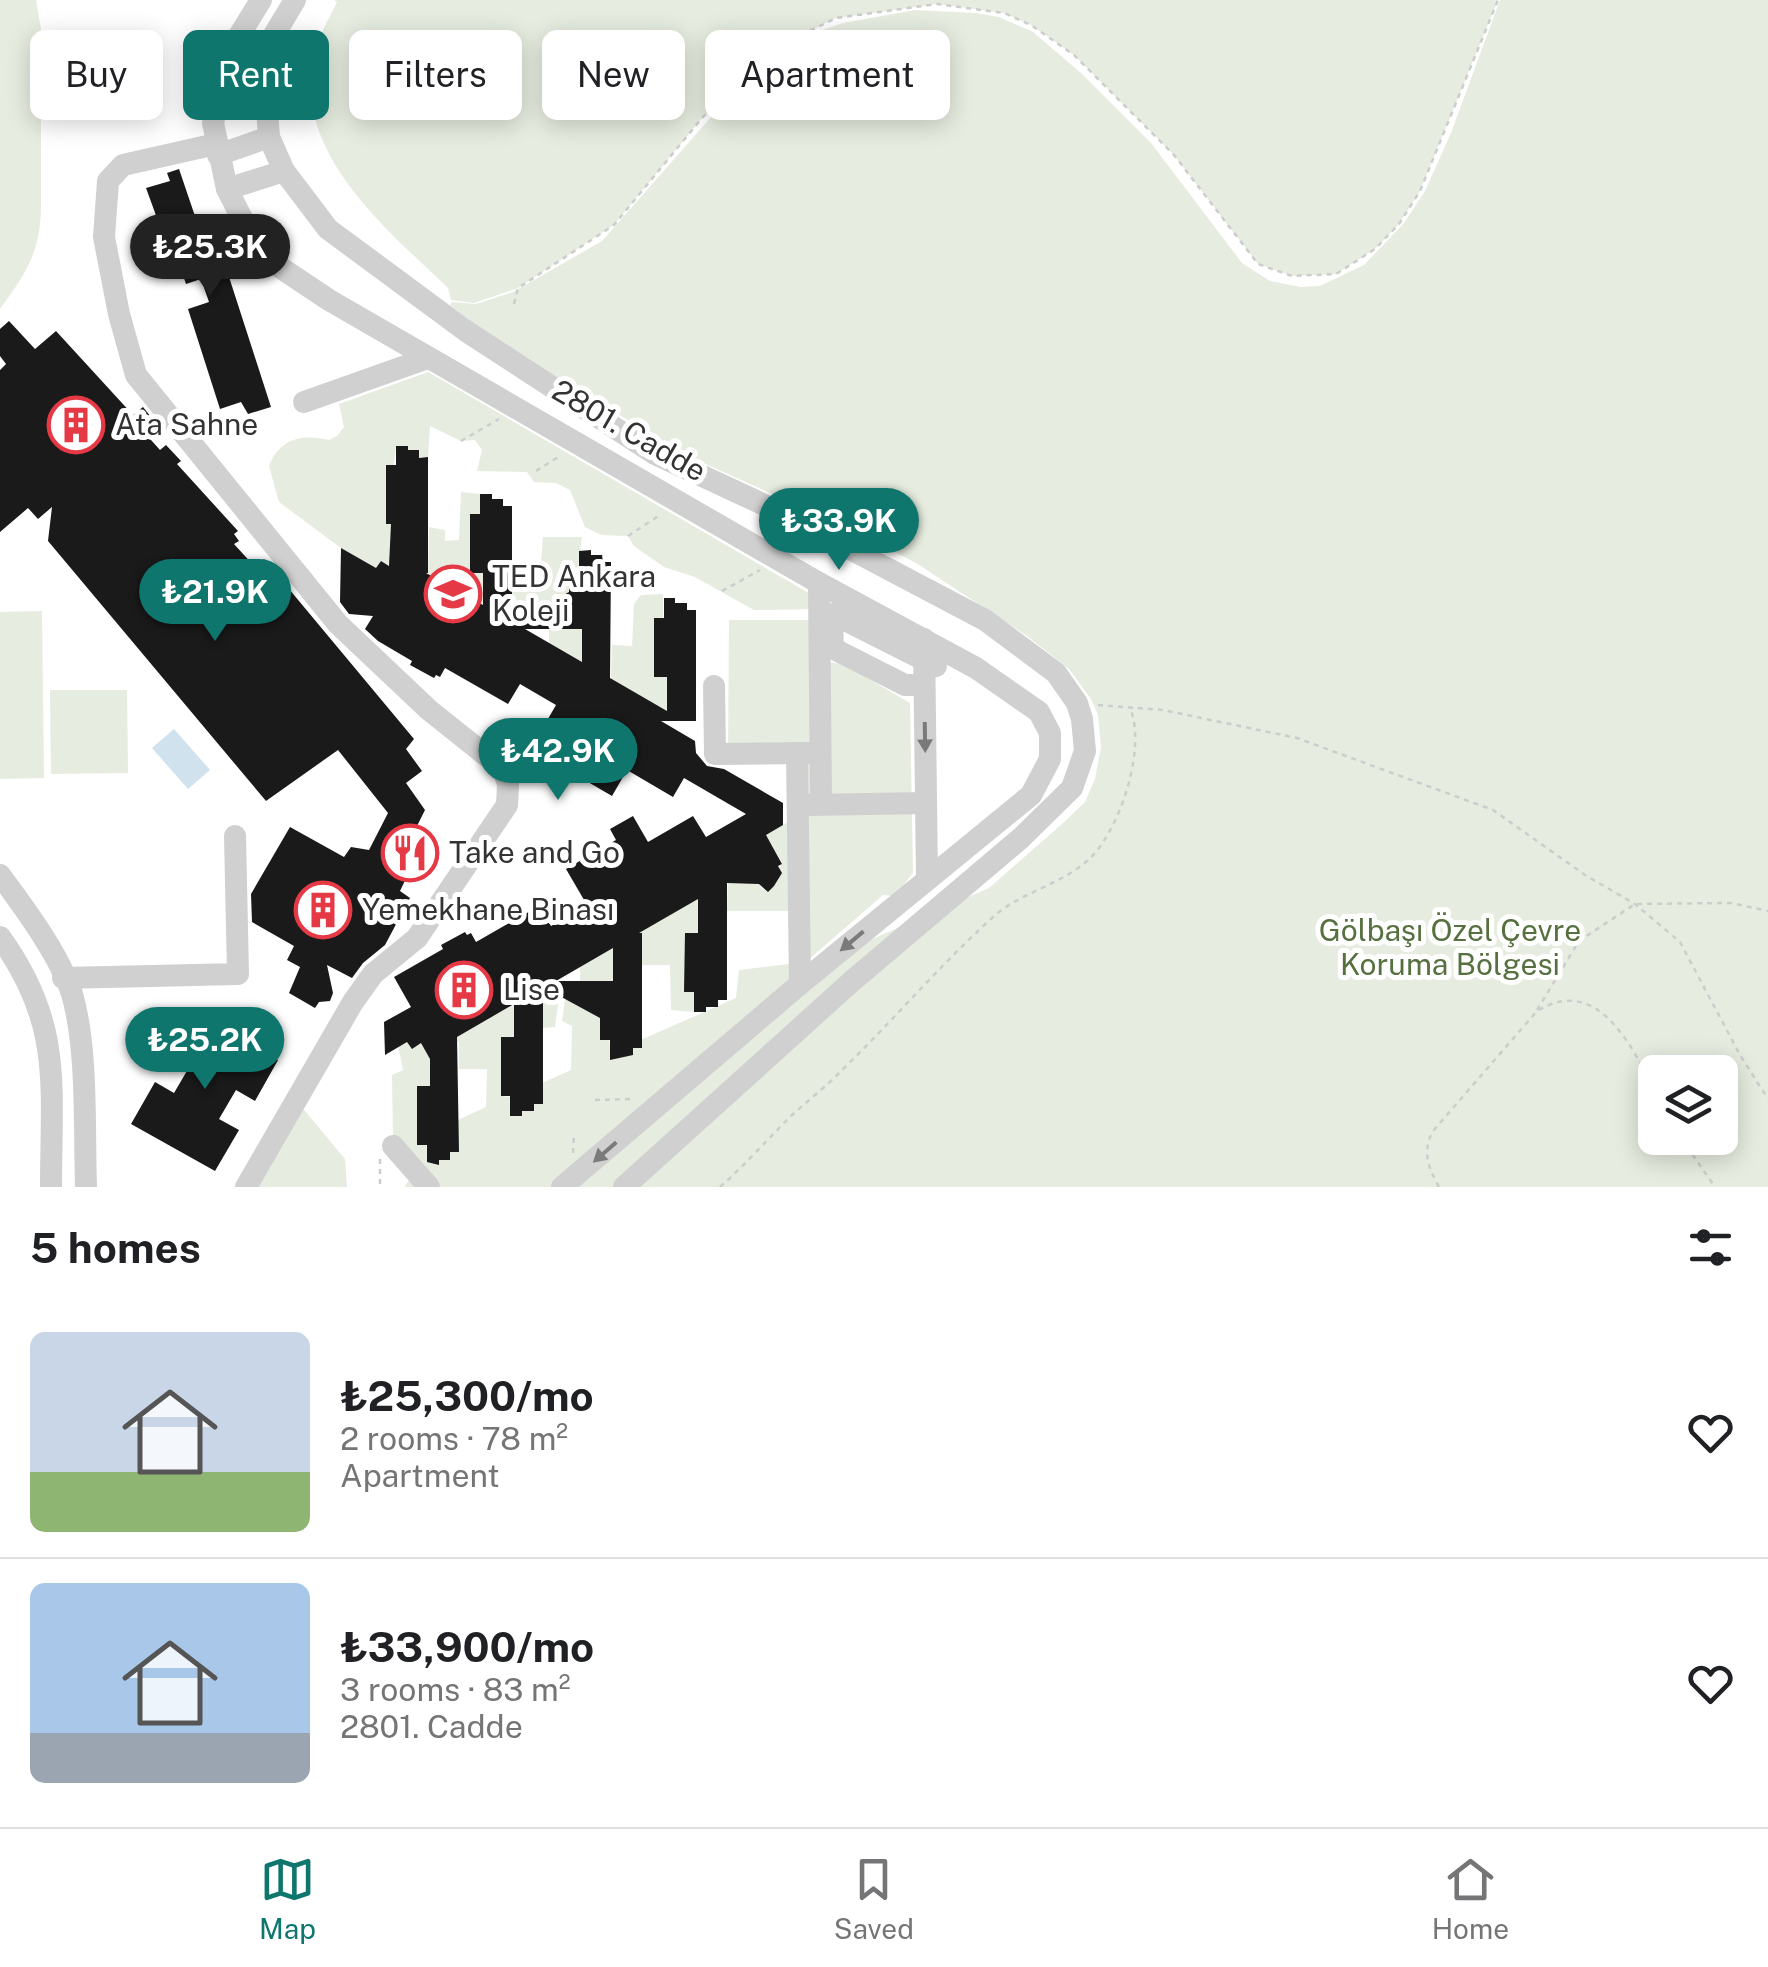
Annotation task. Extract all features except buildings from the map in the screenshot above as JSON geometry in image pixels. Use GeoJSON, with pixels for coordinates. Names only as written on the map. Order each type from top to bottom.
{"type":"FeatureCollection","features":[{"type":"Feature","properties":{"kind":"street"},"geometry":{"type":"LineString","coordinates":[[261,0],[229,52],[213,122],[227,189],[255,244],[275,264],[428,358],[826,586],[924,662]]}},
{"type":"Feature","properties":{"kind":"street","name":"2801. Cadde"},"geometry":{"type":"LineString","coordinates":[[295,0],[268,54],[270,136],[284,171],[328,230],[466,331],[655,454],[784,514],[984,620],[1056,673],[1077,703]]}},
{"type":"Feature","properties":{"kind":"street"},"geometry":{"type":"LineString","coordinates":[[246,1187],[353,1002],[373,974],[418,938],[507,804],[508,784],[503,769],[430,710],[338,624],[136,375],[104,237],[108,182],[124,166],[217,150],[270,136]]}},
{"type":"Feature","properties":{"kind":"street"},"geometry":{"type":"LineString","coordinates":[[227,189],[284,171]]}},
{"type":"Feature","properties":{"kind":"street"},"geometry":{"type":"LineString","coordinates":[[304,402],[428,358]]}},
{"type":"Feature","properties":{"kind":"street"},"geometry":{"type":"LineString","coordinates":[[562,1187],[927,879],[1032,796],[1050,758],[1050,733],[1039,712],[958,658],[924,662],[832,614],[826,586]]}},
{"type":"Feature","properties":{"kind":"street"},"geometry":{"type":"LineString","coordinates":[[807,979],[811,804],[822,753],[826,586]]}},
{"type":"Feature","properties":{"kind":"street"},"geometry":{"type":"LineString","coordinates":[[924,662],[927,879]]}},
{"type":"Feature","properties":{"kind":"street"},"geometry":{"type":"LineString","coordinates":[[714,686],[716,754],[822,753]]}},
{"type":"Feature","properties":{"kind":"street"},"geometry":{"type":"LineString","coordinates":[[624,1187],[866,970],[1022,838],[1072,788],[1085,751],[1086,735],[1077,703]]}},
{"type":"Feature","properties":{"kind":"street"},"geometry":{"type":"LineString","coordinates":[[797,754],[811,804]]}},
{"type":"Feature","properties":{"kind":"street"},"geometry":{"type":"LineString","coordinates":[[811,804],[926,803]]}},
{"type":"Feature","properties":{"kind":"street"},"geometry":{"type":"LineString","coordinates":[[63,978],[238,974],[235,836]]}},
{"type":"Feature","properties":{"kind":"street"},"geometry":{"type":"LineString","coordinates":[[0,875],[30,914],[71,993],[80,1055],[86,1187]]}},
{"type":"Feature","properties":{"kind":"street"},"geometry":{"type":"LineString","coordinates":[[0,937],[23,968],[47,1034],[51,1064],[50,1187]]}},
{"type":"Feature","properties":{"kind":"street"},"geometry":{"type":"LineString","coordinates":[[691,1078],[716,1104]]}},
{"type":"Feature","properties":{"kind":"street"},"geometry":{"type":"LineString","coordinates":[[386,1152],[429,1187]]}},
{"type":"Feature","properties":{"kind":"path"},"geometry":{"type":"LineString","coordinates":[[514,304],[518,288],[614,225],[702,118],[752,68],[783,44],[836,18],[937,4],[1004,13],[1031,24],[1074,55],[1174,155],[1258,264],[1292,276],[1336,274],[1376,249],[1399,224],[1420,191],[1498,0]]}},
{"type":"Feature","properties":{"kind":"path"},"geometry":{"type":"LineString","coordinates":[[461,441],[516,409]]}},
{"type":"Feature","properties":{"kind":"path"},"geometry":{"type":"LineString","coordinates":[[536,471],[576,444]]}},
{"type":"Feature","properties":{"kind":"path"},"geometry":{"type":"LineString","coordinates":[[628,536],[679,502]]}},
{"type":"Feature","properties":{"kind":"path"},"geometry":{"type":"LineString","coordinates":[[722,591],[779,559]]}},
{"type":"Feature","properties":{"kind":"path"},"geometry":{"type":"LineString","coordinates":[[1077,703],[1163,710],[1296,738],[1493,810],[1635,904],[1680,942],[1768,1099]]}},
{"type":"Feature","properties":{"kind":"path"},"geometry":{"type":"LineString","coordinates":[[720,1187],[994,915],[1082,866],[1097,850],[1134,770],[1135,720],[1130,707]]}},
{"type":"Feature","properties":{"kind":"path"},"geometry":{"type":"LineString","coordinates":[[1439,1187],[1426,1158],[1433,1130],[1537,1011],[1579,941],[1635,904],[1732,902],[1768,911]]}},
{"type":"Feature","properties":{"kind":"path"},"geometry":{"type":"LineString","coordinates":[[1537,1011],[1562,1000],[1588,1006],[1605,1015],[1638,1059]]}},
{"type":"Feature","properties":{"kind":"path"},"geometry":{"type":"LineString","coordinates":[[595,1100],[641,1099]]}},
{"type":"Feature","properties":{"kind":"path"},"geometry":{"type":"LineString","coordinates":[[573,1154],[574,1134]]}},
{"type":"Feature","properties":{"kind":"path"},"geometry":{"type":"LineString","coordinates":[[380,1187],[386,1152]]}},
{"type":"Feature","properties":{"kind":"path"},"geometry":{"type":"LineString","coordinates":[[1692,1155],[1714,1187]]}},
{"type":"Feature","properties":{"kind":"green space"},"geometry":{"type":"Polygon","coordinates":[[[0,0],[36,0],[41,30],[30,30],[30,120],[41,120],[38,238],[30,262],[0,309],[0,0]]]}},
{"type":"Feature","properties":{"kind":"green space"},"geometry":{"type":"Polygon","coordinates":[[[334,0],[1498,0],[1420,191],[1399,224],[1375,249],[1336,274],[1292,276],[1258,264],[1174,155],[1074,55],[1031,25],[1004,13],[937,4],[836,18],[812,30],[705,30],[705,115],[614,225],[518,288],[474,303],[451,300],[448,288],[373,215],[331,158],[317,120],[329,120],[329,30],[323,30],[337,2],[334,0]]]}},
{"type":"Feature","properties":{"kind":"green space","name":"Gölbaşı Özel Çevre Koruma Bölgesi"},"geometry":{"type":"Polygon","coordinates":[[[1500,0],[1768,0],[1768,1187],[404,1187],[417,1170],[393,1142],[392,1075],[403,1070],[398,1045],[407,1042],[412,1048],[424,1042],[427,1054],[430,1053],[430,1086],[417,1086],[428,1158],[458,1120],[486,1107],[487,1069],[459,1069],[459,1042],[443,1042],[489,1019],[485,1011],[490,1008],[495,1015],[514,1004],[514,1037],[501,1038],[501,1096],[511,1097],[571,1070],[572,1026],[562,1021],[565,999],[580,1006],[580,956],[589,962],[613,948],[613,981],[600,982],[611,1053],[736,998],[739,970],[789,964],[792,974],[989,888],[1085,802],[1095,779],[1101,747],[1098,715],[1091,699],[1069,669],[1027,636],[916,563],[690,457],[497,342],[450,305],[452,302],[476,304],[513,292],[602,241],[709,120],[950,120],[950,30],[823,30],[915,10],[999,17],[1033,32],[1081,73],[1151,143],[1242,263],[1270,281],[1320,286],[1364,265],[1404,223],[1425,191],[1451,133],[1500,0]]]}},
{"type":"Feature","properties":{"kind":"green space"},"geometry":{"type":"Polygon","coordinates":[[[428,372],[819,599],[819,609],[754,610],[695,577],[664,567],[634,546],[628,536],[601,535],[585,527],[570,490],[556,483],[534,482],[527,472],[477,471],[482,450],[475,440],[461,441],[430,426],[428,457],[419,458],[419,450],[396,446],[387,524],[399,524],[390,537],[390,549],[397,556],[393,568],[381,561],[376,568],[341,548],[279,502],[269,466],[279,449],[301,438],[329,440],[337,436],[344,427],[339,404],[428,372]]]}},
{"type":"Feature","properties":{"kind":"green space"},"geometry":{"type":"Polygon","coordinates":[[[461,492],[480,494],[480,514],[470,515],[470,572],[483,573],[483,606],[428,574],[429,527],[445,530],[445,541],[459,540],[461,492]]]}},
{"type":"Feature","properties":{"kind":"green space"},"geometry":{"type":"Polygon","coordinates":[[[543,537],[582,537],[570,629],[582,629],[582,662],[549,644],[549,603],[513,622],[512,589],[539,589],[543,537]]]}},
{"type":"Feature","properties":{"kind":"green space"},"geometry":{"type":"Polygon","coordinates":[[[663,594],[663,618],[654,619],[654,676],[667,677],[667,711],[611,679],[612,645],[632,646],[634,604],[641,595],[663,594]]]}},
{"type":"Feature","properties":{"kind":"green space"},"geometry":{"type":"Polygon","coordinates":[[[42,611],[44,778],[0,779],[0,612],[42,611]]]}},
{"type":"Feature","properties":{"kind":"green space"},"geometry":{"type":"Polygon","coordinates":[[[729,620],[819,620],[820,660],[845,665],[910,703],[913,873],[895,896],[883,895],[800,967],[797,754],[728,754],[729,620]]]}},
{"type":"Feature","properties":{"kind":"green space"},"geometry":{"type":"Polygon","coordinates":[[[50,690],[127,690],[128,773],[51,774],[50,690]]]}},
{"type":"Feature","properties":{"kind":"green space"},"geometry":{"type":"Polygon","coordinates":[[[793,819],[790,911],[727,911],[728,883],[759,880],[761,888],[768,892],[782,863],[768,839],[757,840],[793,819]]]}},
{"type":"Feature","properties":{"kind":"green space"},"geometry":{"type":"Polygon","coordinates":[[[698,899],[698,933],[685,934],[685,991],[694,992],[694,1012],[671,1010],[670,965],[642,965],[642,937],[626,937],[698,899]]]}},
{"type":"Feature","properties":{"kind":"green space"},"geometry":{"type":"Polygon","coordinates":[[[527,987],[544,988],[559,996],[555,1027],[543,1028],[543,994],[527,987]]]}},
{"type":"Feature","properties":{"kind":"green space"},"geometry":{"type":"Polygon","coordinates":[[[300,1105],[345,1159],[347,1187],[255,1187],[300,1105]]]}},
{"type":"Feature","properties":{"kind":"water"},"geometry":{"type":"Polygon","coordinates":[[[174,729],[210,770],[188,789],[152,748],[174,729]]]}},
{"type":"Feature","properties":{"kind":"place","name":"Ata Sahne"},"geometry":{"type":"Point","coordinates":[76,425]}},
{"type":"Feature","properties":{"kind":"place","name":"TED Ankara Koleji"},"geometry":{"type":"Point","coordinates":[453,594]}},
{"type":"Feature","properties":{"kind":"place","name":"Take and Go"},"geometry":{"type":"Point","coordinates":[410,853]}},
{"type":"Feature","properties":{"kind":"place","name":"Yemekhane Binası"},"geometry":{"type":"Point","coordinates":[323,910]}},
{"type":"Feature","properties":{"kind":"place","name":"Lise"},"geometry":{"type":"Point","coordinates":[464,990]}}]}
